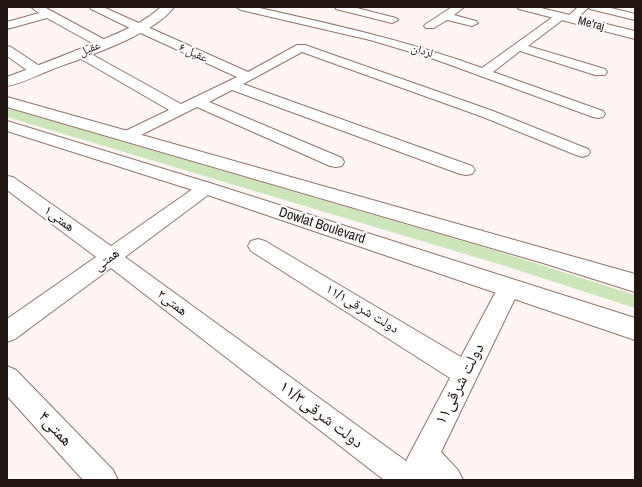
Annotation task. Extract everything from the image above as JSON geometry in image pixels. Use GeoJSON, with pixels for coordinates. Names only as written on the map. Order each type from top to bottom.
{"type":"FeatureCollection","features":[{"type":"Feature","properties":{"kind":"main road","name":"عقیل"},"geometry":{"type":"LineString","coordinates":[[7,82],[103,44],[138,28],[158,17],[168,7]]}},
{"type":"Feature","properties":{"kind":"main road","name":"Me'raj"},"geometry":{"type":"LineString","coordinates":[[523,7],[635,35]]}},
{"type":"Feature","properties":{"kind":"main road"},"geometry":{"type":"LineString","coordinates":[[7,102],[532,252],[635,283]]}},
{"type":"Feature","properties":{"kind":"main road","name":"Dowlat Boulevard"},"geometry":{"type":"LineString","coordinates":[[7,126],[206,188],[635,329]]}},
{"type":"Feature","properties":{"kind":"street"},"geometry":{"type":"LineString","coordinates":[[36,7],[103,44]]}},
{"type":"Feature","properties":{"kind":"street","name":"عقیل ۶"},"geometry":{"type":"LineString","coordinates":[[95,7],[138,28],[248,77]]}},
{"type":"Feature","properties":{"kind":"street","name":"لردان"},"geometry":{"type":"LineString","coordinates":[[241,7],[373,37],[438,56],[598,114]]}},
{"type":"Feature","properties":{"kind":"street"},"geometry":{"type":"LineString","coordinates":[[340,7],[392,20]]}},
{"type":"Feature","properties":{"kind":"street"},"geometry":{"type":"LineString","coordinates":[[443,29],[430,26],[459,7]]}},
{"type":"Feature","properties":{"kind":"street"},"geometry":{"type":"LineString","coordinates":[[484,73],[519,47],[584,7]]}},
{"type":"Feature","properties":{"kind":"street"},"geometry":{"type":"LineString","coordinates":[[594,7],[635,17]]}},
{"type":"Feature","properties":{"kind":"street"},"geometry":{"type":"LineString","coordinates":[[7,26],[48,14]]}},
{"type":"Feature","properties":{"kind":"street"},"geometry":{"type":"LineString","coordinates":[[445,16],[472,24]]}},
{"type":"Feature","properties":{"kind":"street"},"geometry":{"type":"LineString","coordinates":[[519,47],[600,72]]}},
{"type":"Feature","properties":{"kind":"street"},"geometry":{"type":"LineString","coordinates":[[127,136],[248,77],[301,48],[488,114],[582,152]]}},
{"type":"Feature","properties":{"kind":"street"},"geometry":{"type":"LineString","coordinates":[[7,50],[36,70]]}},
{"type":"Feature","properties":{"kind":"street"},"geometry":{"type":"LineString","coordinates":[[80,53],[180,110]]}},
{"type":"Feature","properties":{"kind":"street"},"geometry":{"type":"LineString","coordinates":[[232,85],[466,170]]}},
{"type":"Feature","properties":{"kind":"street"},"geometry":{"type":"LineString","coordinates":[[197,102],[336,162]]}},
{"type":"Feature","properties":{"kind":"street","name":"۱همتی"},"geometry":{"type":"LineString","coordinates":[[7,181],[111,257]]}},
{"type":"Feature","properties":{"kind":"street","name":"همتی"},"geometry":{"type":"LineString","coordinates":[[7,332],[206,188]]}},
{"type":"Feature","properties":{"kind":"street","name":"۱۱/۱دولت شرقی"},"geometry":{"type":"LineString","coordinates":[[258,246],[465,373]]}},
{"type":"Feature","properties":{"kind":"street","name":"۲همتی"},"geometry":{"type":"LineString","coordinates":[[111,257],[234,349]]}},
{"type":"Feature","properties":{"kind":"street","name":"۱۱دولت شرقی"},"geometry":{"type":"LineString","coordinates":[[418,468],[509,288]]}},
{"type":"Feature","properties":{"kind":"street","name":"۱۱/۳دولت شرقی"},"geometry":{"type":"LineString","coordinates":[[234,349],[408,480]]}},
{"type":"Feature","properties":{"kind":"street","name":"۴همتی"},"geometry":{"type":"LineString","coordinates":[[7,378],[103,480]]}},
{"type":"Feature","properties":{"kind":"street"},"geometry":{"type":"LineString","coordinates":[[418,468],[448,480]]}},
{"type":"Feature","properties":{"kind":"green space"},"geometry":{"type":"Polygon","coordinates":[[[7,108],[500,252],[635,295],[635,308],[505,266],[7,117],[7,108]]]}}]}
